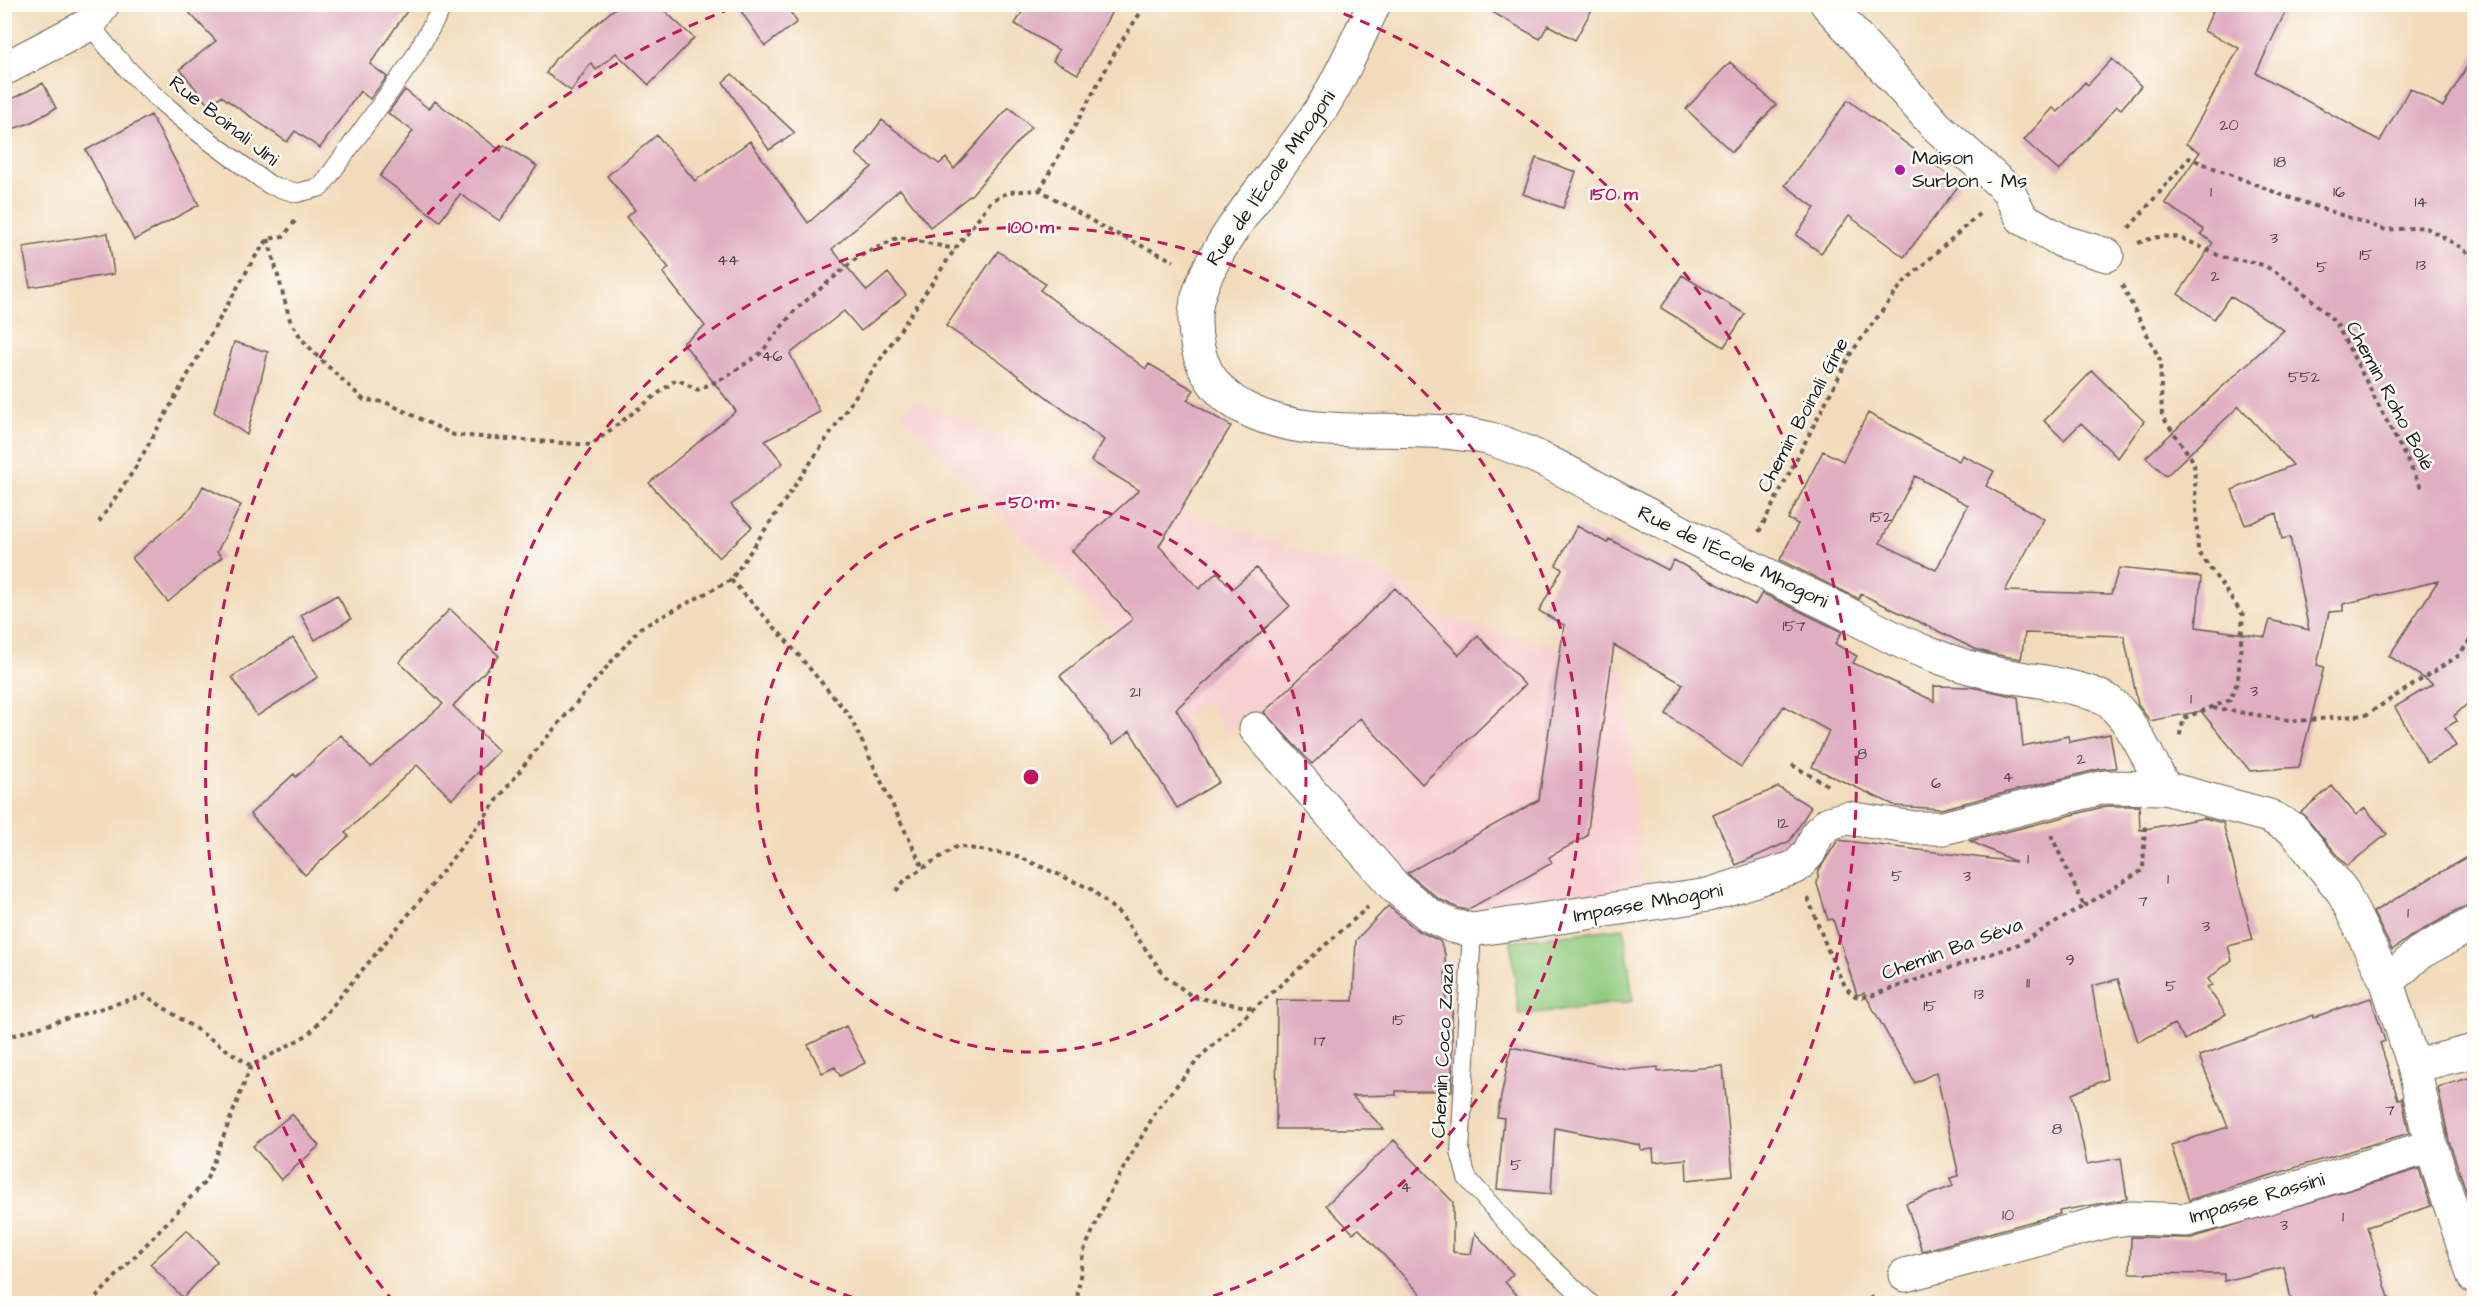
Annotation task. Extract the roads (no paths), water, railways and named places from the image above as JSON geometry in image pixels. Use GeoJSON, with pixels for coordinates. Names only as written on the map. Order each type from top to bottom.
{"type":"FeatureCollection","features":[{"type":"Feature","properties":{"kind":"street","name":"Rue de l'École Mhogoni"},"geometry":{"type":"LineString","coordinates":[[1374,4],[1342,75],[1322,108],[1217,251],[1203,278],[1195,314],[1201,358],[1207,375],[1222,396],[1247,410],[1283,424],[1333,429],[1418,429],[1488,438],[1540,459],[1742,564],[1912,646],[1950,662],[2095,694],[2113,705],[2136,737],[2165,788]]}},
{"type":"Feature","properties":{"kind":"street"},"geometry":{"type":"LineString","coordinates":[[1827,4],[1929,118],[2007,189],[2022,218],[2064,242],[2107,255]]}},
{"type":"Feature","properties":{"kind":"street"},"geometry":{"type":"LineString","coordinates":[[4,69],[96,14]]}},
{"type":"Feature","properties":{"kind":"street","name":"Impasse Mhogoni"},"geometry":{"type":"LineString","coordinates":[[1256,729],[1395,887],[1429,915],[1452,926],[1472,930],[1708,895],[1796,867],[1809,853],[1818,833],[1829,823],[1847,818],[1915,828],[1943,828],[2105,787],[2165,788]]}},
{"type":"Feature","properties":{"kind":"street"},"geometry":{"type":"LineString","coordinates":[[2165,788],[2270,816],[2293,829],[2343,892],[2387,983],[2414,1066],[2431,1146],[2475,1277]]}},
{"type":"Feature","properties":{"kind":"street"},"geometry":{"type":"LineString","coordinates":[[2387,983],[2419,953],[2475,923]]}},
{"type":"Feature","properties":{"kind":"street"},"geometry":{"type":"LineString","coordinates":[[2414,1066],[2475,1051]]}},
{"type":"Feature","properties":{"kind":"street","name":"Impasse Rassini"},"geometry":{"type":"LineString","coordinates":[[1905,1275],[2108,1221],[2131,1218],[2186,1220],[2256,1201],[2431,1146]]}},
{"type":"Feature","properties":{"kind":"lane","name":"Rue Boinali Jini"},"geometry":{"type":"LineString","coordinates":[[96,14],[110,52],[140,84],[270,185],[297,193],[321,187],[411,62],[444,4]]}},
{"type":"Feature","properties":{"kind":"lane","name":"Chemin Coco Zaza"},"geometry":{"type":"LineString","coordinates":[[1472,930],[1460,1152],[1467,1178],[1520,1238],[1591,1304]]}},
{"type":"Feature","properties":{"kind":"place","name":"Maison Surbon - Ms"},"geometry":{"type":"Point","coordinates":[1900,170]}}]}
